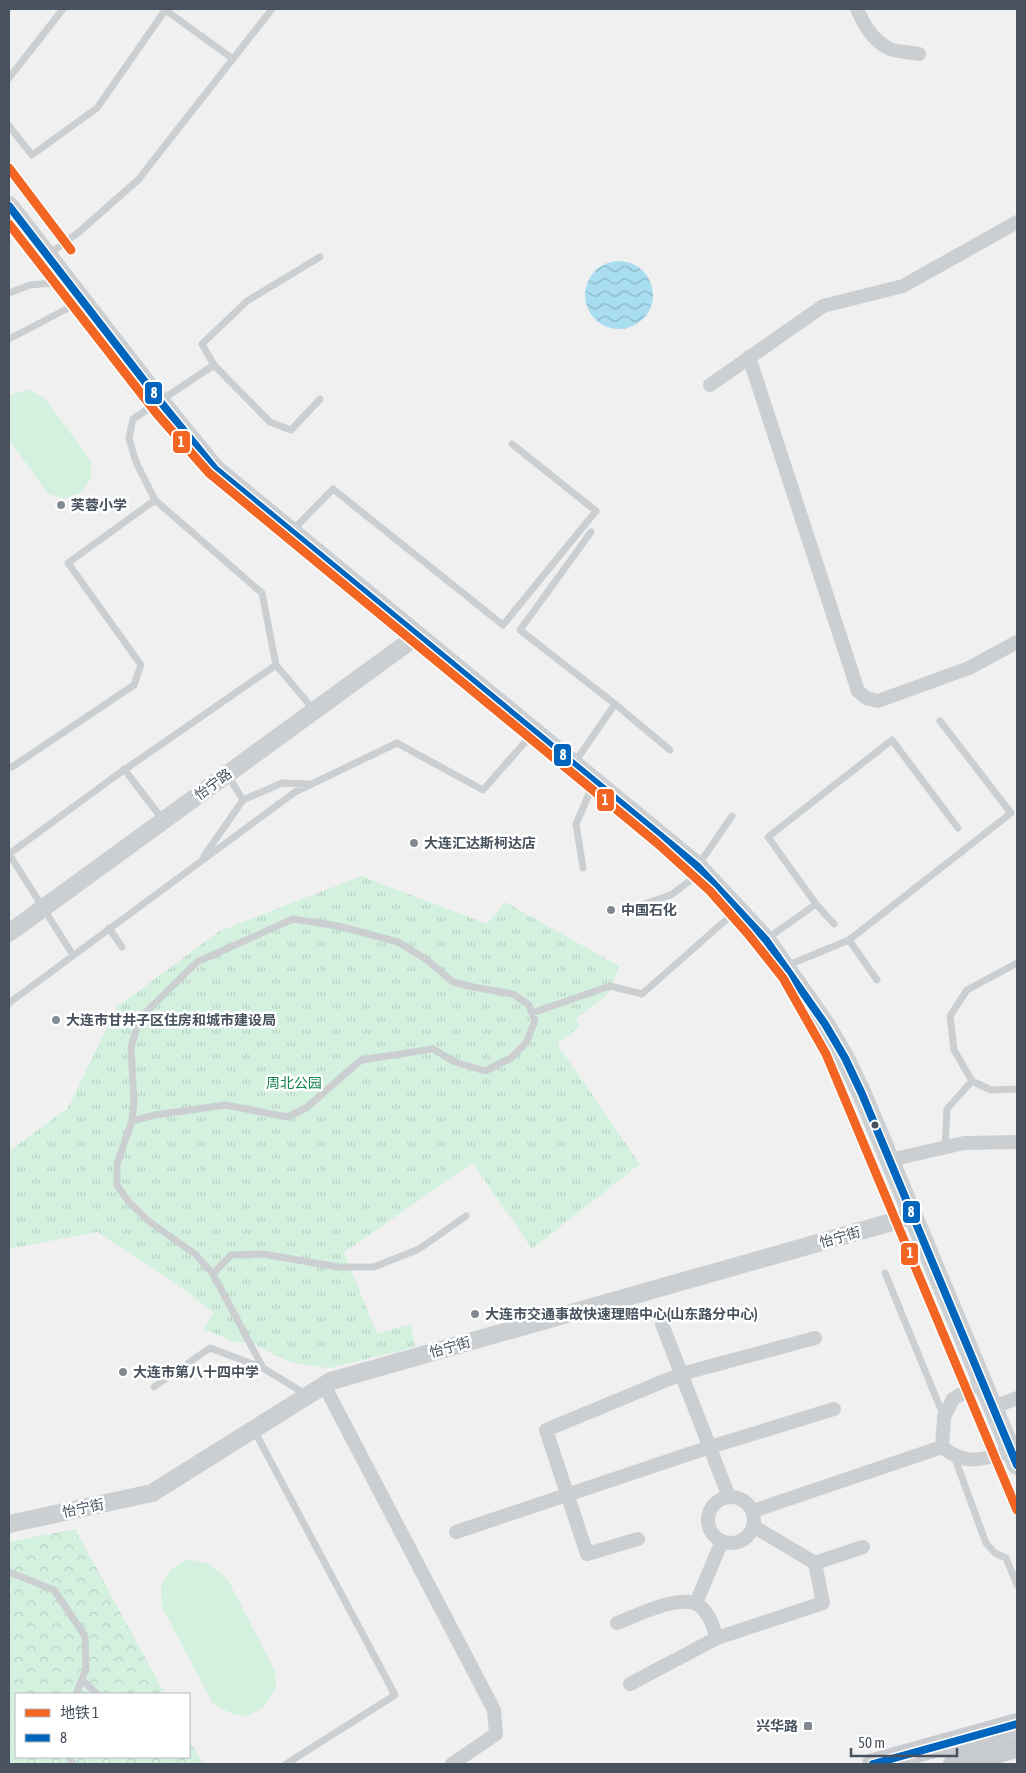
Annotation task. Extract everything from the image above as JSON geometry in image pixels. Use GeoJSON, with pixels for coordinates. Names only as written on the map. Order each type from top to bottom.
{"type":"FeatureCollection","features":[{"type":"Feature","properties":{"kind":"main road"},"geometry":{"type":"LineString","coordinates":[[9,206],[159,400],[215,469],[700,869],[766,940],[783,967],[825,1024],[862,1094],[1014,1458]]}},
{"type":"Feature","properties":{"kind":"main road"},"geometry":{"type":"LineString","coordinates":[[873,1764],[1017,1724]]}},
{"type":"Feature","properties":{"kind":"main road"},"geometry":{"type":"LineString","coordinates":[[954,1764],[1017,1746]]}},
{"type":"Feature","properties":{"kind":"street"},"geometry":{"type":"LineString","coordinates":[[857,9],[864,24],[877,41],[891,49],[918,54]]}},
{"type":"Feature","properties":{"kind":"street"},"geometry":{"type":"LineString","coordinates":[[710,385],[823,306],[903,286],[1017,222]]}},
{"type":"Feature","properties":{"kind":"street"},"geometry":{"type":"LineString","coordinates":[[749,357],[858,691],[866,698],[878,701],[969,668],[1017,642]]}},
{"type":"Feature","properties":{"kind":"street","name":"怡宁路"},"geometry":{"type":"LineString","coordinates":[[9,933],[417,636]]}},
{"type":"Feature","properties":{"kind":"street"},"geometry":{"type":"LineString","coordinates":[[890,1160],[964,1143],[1017,1142]]}},
{"type":"Feature","properties":{"kind":"street","name":"怡宁街"},"geometry":{"type":"LineString","coordinates":[[9,1524],[152,1493],[331,1381],[913,1216]]}},
{"type":"Feature","properties":{"kind":"street"},"geometry":{"type":"LineString","coordinates":[[662,1324],[729,1497]]}},
{"type":"Feature","properties":{"kind":"street"},"geometry":{"type":"LineString","coordinates":[[638,1539],[587,1554],[546,1430],[681,1374],[815,1338]]}},
{"type":"Feature","properties":{"kind":"street"},"geometry":{"type":"LineString","coordinates":[[942,1447],[944,1417],[952,1400],[983,1381]]}},
{"type":"Feature","properties":{"kind":"street"},"geometry":{"type":"LineString","coordinates":[[324,1385],[494,1710],[496,1734],[452,1764]]}},
{"type":"Feature","properties":{"kind":"street"},"geometry":{"type":"LineString","coordinates":[[994,1408],[1017,1398]]}},
{"type":"Feature","properties":{"kind":"street"},"geometry":{"type":"LineString","coordinates":[[456,1532],[710,1447],[834,1409]]}},
{"type":"Feature","properties":{"kind":"street"},"geometry":{"type":"LineString","coordinates":[[942,1447],[954,1456],[979,1460],[1014,1458]]}},
{"type":"Feature","properties":{"kind":"street"},"geometry":{"type":"LineString","coordinates":[[752,1511],[942,1447]]}},
{"type":"Feature","properties":{"kind":"street"},"geometry":{"type":"LineString","coordinates":[[729,1497],[743,1500],[752,1511],[754,1526],[745,1538],[738,1542],[722,1541],[711,1531],[709,1516],[711,1509],[716,1503],[729,1497]]}},
{"type":"Feature","properties":{"kind":"street"},"geometry":{"type":"LineString","coordinates":[[630,1684],[717,1638],[823,1603],[815,1563],[754,1526]]}},
{"type":"Feature","properties":{"kind":"street"},"geometry":{"type":"LineString","coordinates":[[696,1603],[722,1541]]}},
{"type":"Feature","properties":{"kind":"street"},"geometry":{"type":"LineString","coordinates":[[815,1563],[863,1547]]}},
{"type":"Feature","properties":{"kind":"street"},"geometry":{"type":"LineString","coordinates":[[617,1623],[678,1601],[696,1603],[709,1615],[717,1638]]}},
{"type":"Feature","properties":{"kind":"lane"},"geometry":{"type":"LineString","coordinates":[[9,78],[64,9]]}},
{"type":"Feature","properties":{"kind":"lane"},"geometry":{"type":"LineString","coordinates":[[9,126],[32,155],[98,108],[165,9],[232,59]]}},
{"type":"Feature","properties":{"kind":"lane"},"geometry":{"type":"LineString","coordinates":[[47,256],[79,232],[138,180],[272,9]]}},
{"type":"Feature","properties":{"kind":"lane"},"geometry":{"type":"LineString","coordinates":[[320,257],[248,301],[202,344],[214,365],[270,422],[290,430],[320,399]]}},
{"type":"Feature","properties":{"kind":"lane"},"geometry":{"type":"LineString","coordinates":[[10,290],[67,282]]}},
{"type":"Feature","properties":{"kind":"lane"},"geometry":{"type":"LineString","coordinates":[[9,339],[82,300]]}},
{"type":"Feature","properties":{"kind":"lane"},"geometry":{"type":"LineString","coordinates":[[214,365],[133,419],[129,438],[136,462],[155,500],[262,593],[276,665],[314,710]]}},
{"type":"Feature","properties":{"kind":"lane"},"geometry":{"type":"LineString","coordinates":[[291,532],[333,489],[503,625],[596,511],[512,444]]}},
{"type":"Feature","properties":{"kind":"lane"},"geometry":{"type":"LineString","coordinates":[[10,766],[134,685],[141,665],[68,563],[155,500]]}},
{"type":"Feature","properties":{"kind":"lane"},"geometry":{"type":"LineString","coordinates":[[591,532],[520,630],[615,704],[670,750]]}},
{"type":"Feature","properties":{"kind":"lane"},"geometry":{"type":"LineString","coordinates":[[72,955],[9,854],[124,770],[276,665]]}},
{"type":"Feature","properties":{"kind":"lane"},"geometry":{"type":"LineString","coordinates":[[573,764],[615,704]]}},
{"type":"Feature","properties":{"kind":"lane"},"geometry":{"type":"LineString","coordinates":[[783,967],[849,940],[1011,813],[940,721]]}},
{"type":"Feature","properties":{"kind":"lane"},"geometry":{"type":"LineString","coordinates":[[9,1002],[295,792],[397,743],[483,790],[534,732]]}},
{"type":"Feature","properties":{"kind":"lane"},"geometry":{"type":"LineString","coordinates":[[834,924],[816,904],[768,837],[892,740],[958,828]]}},
{"type":"Feature","properties":{"kind":"lane"},"geometry":{"type":"LineString","coordinates":[[124,770],[163,820]]}},
{"type":"Feature","properties":{"kind":"lane"},"geometry":{"type":"LineString","coordinates":[[227,773],[243,800]]}},
{"type":"Feature","properties":{"kind":"lane"},"geometry":{"type":"LineString","coordinates":[[583,868],[576,824],[595,782]]}},
{"type":"Feature","properties":{"kind":"lane"},"geometry":{"type":"LineString","coordinates":[[200,862],[243,800],[282,783],[311,784]]}},
{"type":"Feature","properties":{"kind":"lane"},"geometry":{"type":"LineString","coordinates":[[632,908],[671,895],[700,869],[732,816]]}},
{"type":"Feature","properties":{"kind":"lane"},"geometry":{"type":"LineString","coordinates":[[766,940],[816,904]]}},
{"type":"Feature","properties":{"kind":"lane"},"geometry":{"type":"LineString","coordinates":[[532,1013],[610,986],[642,994],[738,910]]}},
{"type":"Feature","properties":{"kind":"lane"},"geometry":{"type":"LineString","coordinates":[[132,1120],[225,1105],[287,1117],[306,1108],[361,1060],[433,1049],[455,1062],[485,1071],[511,1058],[526,1043],[535,1021],[529,1004],[513,994],[453,982],[427,960],[398,942],[338,926],[293,919],[197,962],[140,1018],[131,1048],[134,1103],[132,1120],[117,1164],[117,1185],[128,1201],[147,1220],[195,1254],[213,1274],[263,1368]]}},
{"type":"Feature","properties":{"kind":"lane"},"geometry":{"type":"LineString","coordinates":[[110,928],[122,947]]}},
{"type":"Feature","properties":{"kind":"lane"},"geometry":{"type":"LineString","coordinates":[[849,940],[877,980]]}},
{"type":"Feature","properties":{"kind":"lane"},"geometry":{"type":"LineString","coordinates":[[1017,963],[967,990],[950,1016],[954,1050],[972,1081],[990,1090],[1017,1089]]}},
{"type":"Feature","properties":{"kind":"lane"},"geometry":{"type":"LineString","coordinates":[[945,1148],[947,1109],[972,1081]]}},
{"type":"Feature","properties":{"kind":"lane"},"geometry":{"type":"LineString","coordinates":[[213,1274],[230,1255],[263,1254],[338,1267],[374,1267],[419,1249],[466,1216]]}},
{"type":"Feature","properties":{"kind":"lane"},"geometry":{"type":"LineString","coordinates":[[885,1273],[944,1417]]}},
{"type":"Feature","properties":{"kind":"lane"},"geometry":{"type":"LineString","coordinates":[[154,1388],[210,1348],[263,1368],[308,1395]]}},
{"type":"Feature","properties":{"kind":"lane"},"geometry":{"type":"LineString","coordinates":[[254,1429],[395,1695],[286,1764]]}},
{"type":"Feature","properties":{"kind":"lane"},"geometry":{"type":"LineString","coordinates":[[954,1456],[986,1543],[995,1553],[1006,1558],[1017,1585]]}},
{"type":"Feature","properties":{"kind":"lane"},"geometry":{"type":"LineString","coordinates":[[9,1572],[54,1590],[85,1636],[86,1669],[76,1693]]}},
{"type":"Feature","properties":{"kind":"lane"},"geometry":{"type":"LineString","coordinates":[[82,1680],[96,1693]]}},
{"type":"Feature","properties":{"kind":"green space"},"geometry":{"type":"Polygon","coordinates":[[[27,389],[44,397],[91,461],[91,479],[81,493],[65,499],[48,494],[9,439],[9,396],[27,389]]]}},
{"type":"Feature","properties":{"kind":"green space","name":"周北公园"},"geometry":{"type":"Polygon","coordinates":[[[361,876],[487,924],[505,902],[619,966],[610,992],[576,1019],[580,1026],[557,1044],[640,1164],[532,1249],[473,1163],[344,1252],[377,1334],[411,1324],[415,1347],[330,1368],[293,1363],[254,1344],[235,1342],[204,1329],[213,1313],[184,1289],[97,1232],[9,1249],[9,1151],[68,1108],[117,1007],[218,932],[361,876]]]}},
{"type":"Feature","properties":{"kind":"green space"},"geometry":{"type":"Polygon","coordinates":[[[75,1529],[164,1693],[15,1693],[15,1758],[190,1758],[190,1741],[203,1764],[9,1764],[9,1542],[75,1529]]]}},
{"type":"Feature","properties":{"kind":"green space"},"geometry":{"type":"Polygon","coordinates":[[[188,1559],[210,1564],[228,1580],[275,1671],[276,1687],[264,1707],[248,1716],[232,1714],[213,1704],[162,1607],[161,1586],[171,1569],[188,1559]]]}},
{"type":"Feature","properties":{"kind":"water"},"geometry":{"type":"Polygon","coordinates":[[[619,261],[632,264],[643,271],[650,282],[653,295],[650,308],[643,319],[632,326],[619,329],[606,326],[595,319],[588,308],[585,295],[588,282],[595,271],[606,264],[619,261]]]}},
{"type":"Feature","properties":{"kind":"metro line","name":"1"},"geometry":{"type":"LineString","coordinates":[[9,168],[71,250]]}},
{"type":"Feature","properties":{"kind":"metro line","name":"1"},"geometry":{"type":"LineString","coordinates":[[9,224],[157,414],[209,473],[657,843],[710,891],[783,978],[826,1054],[1017,1510]]}},
{"type":"Feature","properties":{"kind":"transit line","name":"8"},"geometry":{"type":"LineString","coordinates":[[9,206],[159,400],[215,469],[697,866],[766,940],[825,1024],[845,1058],[862,1094],[1017,1465]]}},
{"type":"Feature","properties":{"kind":"transit line","name":"8"},"geometry":{"type":"LineString","coordinates":[[873,1764],[1017,1724]]}},
{"type":"Feature","properties":{"kind":"place","name":"芙蓉小学"},"geometry":{"type":"Point","coordinates":[61,505]}},
{"type":"Feature","properties":{"kind":"place","name":"大连汇达斯柯达店"},"geometry":{"type":"Point","coordinates":[414,843]}},
{"type":"Feature","properties":{"kind":"place","name":"中国石化"},"geometry":{"type":"Point","coordinates":[611,910]}},
{"type":"Feature","properties":{"kind":"place","name":"大连市甘井子区住房和城市建设局"},"geometry":{"type":"Point","coordinates":[56,1020]}},
{"type":"Feature","properties":{"kind":"place","name":"大连市交通事故快速理赔中心(山东路分中心)"},"geometry":{"type":"Point","coordinates":[475,1314]}},
{"type":"Feature","properties":{"kind":"place","name":"大连市第八十四中学"},"geometry":{"type":"Point","coordinates":[123,1372]}},
{"type":"Feature","properties":{"kind":"place","name":"兴华路"},"geometry":{"type":"Point","coordinates":[808,1726]}}]}
